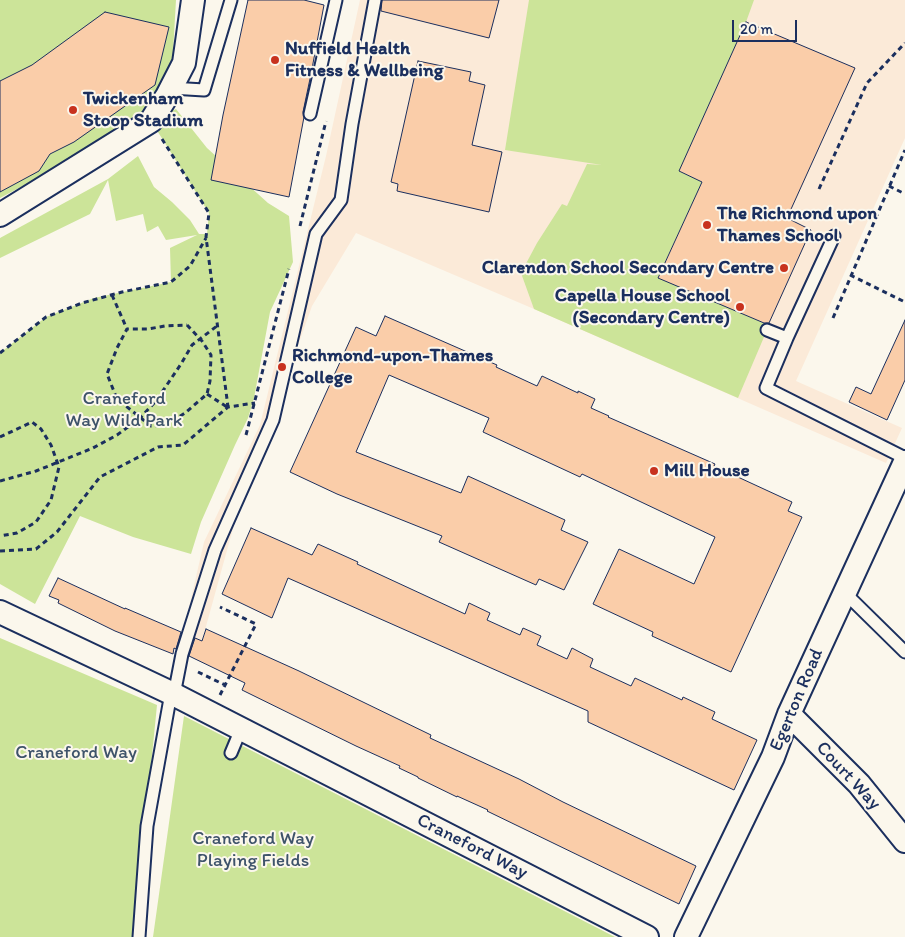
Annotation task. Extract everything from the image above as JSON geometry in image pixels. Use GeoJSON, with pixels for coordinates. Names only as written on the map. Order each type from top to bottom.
{"type":"FeatureCollection","features":[{"type":"Feature","properties":{"kind":"street"},"geometry":{"type":"LineString","coordinates":[[0,215],[151,121],[184,63],[193,0]]}},
{"type":"Feature","properties":{"kind":"street","name":"Egerton Road"},"geometry":{"type":"LineString","coordinates":[[686,937],[773,757],[788,714],[902,477]]}},
{"type":"Feature","properties":{"kind":"street","name":"Craneford Way"},"geometry":{"type":"LineString","coordinates":[[0,612],[210,713],[647,937]]}},
{"type":"Feature","properties":{"kind":"street","name":"Court Way"},"geometry":{"type":"LineString","coordinates":[[788,714],[859,784],[905,841]]}},
{"type":"Feature","properties":{"kind":"lane"},"geometry":{"type":"LineString","coordinates":[[171,88],[204,90],[231,0]]}},
{"type":"Feature","properties":{"kind":"lane"},"geometry":{"type":"LineString","coordinates":[[310,114],[336,0]]}},
{"type":"Feature","properties":{"kind":"lane"},"geometry":{"type":"LineString","coordinates":[[139,937],[147,826],[172,694],[182,654],[215,550],[273,420],[316,234],[341,200],[352,124],[375,0]]}},
{"type":"Feature","properties":{"kind":"lane"},"geometry":{"type":"LineString","coordinates":[[834,236],[766,388],[905,458]]}},
{"type":"Feature","properties":{"kind":"lane"},"geometry":{"type":"LineString","coordinates":[[767,330],[787,338]]}},
{"type":"Feature","properties":{"kind":"lane"},"geometry":{"type":"LineString","coordinates":[[845,593],[905,652]]}},
{"type":"Feature","properties":{"kind":"lane"},"geometry":{"type":"LineString","coordinates":[[231,753],[241,729]]}},
{"type":"Feature","properties":{"kind":"path"},"geometry":{"type":"LineString","coordinates":[[819,189],[867,83],[905,44]]}},
{"type":"Feature","properties":{"kind":"path"},"geometry":{"type":"LineString","coordinates":[[298,230],[327,116]]}},
{"type":"Feature","properties":{"kind":"path"},"geometry":{"type":"LineString","coordinates":[[151,121],[209,213],[206,237],[228,407]]}},
{"type":"Feature","properties":{"kind":"path"},"geometry":{"type":"LineString","coordinates":[[833,318],[905,150]]}},
{"type":"Feature","properties":{"kind":"path"},"geometry":{"type":"LineString","coordinates":[[889,186],[905,194]]}},
{"type":"Feature","properties":{"kind":"path"},"geometry":{"type":"LineString","coordinates":[[0,353],[46,317],[82,303],[171,282],[190,266],[206,237]]}},
{"type":"Feature","properties":{"kind":"path"},"geometry":{"type":"LineString","coordinates":[[245,441],[289,269]]}},
{"type":"Feature","properties":{"kind":"path"},"geometry":{"type":"LineString","coordinates":[[850,275],[905,302]]}},
{"type":"Feature","properties":{"kind":"path"},"geometry":{"type":"LineString","coordinates":[[112,295],[127,328]]}},
{"type":"Feature","properties":{"kind":"path"},"geometry":{"type":"LineString","coordinates":[[0,481],[36,471],[93,448],[117,435],[140,418],[156,401],[192,345],[217,325]]}},
{"type":"Feature","properties":{"kind":"path"},"geometry":{"type":"LineString","coordinates":[[165,326],[187,326],[202,341],[211,355],[210,381],[207,394],[185,413],[166,425],[151,426],[117,399],[107,374],[127,328],[148,329],[165,326]]}},
{"type":"Feature","properties":{"kind":"path"},"geometry":{"type":"LineString","coordinates":[[207,394],[228,407]]}},
{"type":"Feature","properties":{"kind":"path"},"geometry":{"type":"LineString","coordinates":[[0,551],[36,549],[57,532],[100,477],[158,447],[183,445],[228,407],[255,403]]}},
{"type":"Feature","properties":{"kind":"path"},"geometry":{"type":"LineString","coordinates":[[0,437],[32,422],[41,429],[51,445],[59,467],[51,500],[36,522],[17,533],[0,536]]}},
{"type":"Feature","properties":{"kind":"path"},"geometry":{"type":"LineString","coordinates":[[210,713],[256,624],[220,607]]}},
{"type":"Feature","properties":{"kind":"path"},"geometry":{"type":"LineString","coordinates":[[198,672],[224,685]]}},
{"type":"Feature","properties":{"kind":"shaded area","name":"The Richmond upon Thames School"},"geometry":{"type":"Polygon","coordinates":[[[360,0],[905,0],[905,138],[796,381],[902,428],[886,463],[356,233],[312,306],[234,525],[197,659],[182,654],[180,647],[204,542],[260,425],[326,156],[360,0]]]}},
{"type":"Feature","properties":{"kind":"green space","name":"Twickenham Stoop Stadium"},"geometry":{"type":"Polygon","coordinates":[[[0,0],[176,0],[171,88],[123,133],[0,198],[0,0]]]}},
{"type":"Feature","properties":{"kind":"green space"},"geometry":{"type":"Polygon","coordinates":[[[529,0],[754,0],[746,22],[679,171],[702,182],[658,277],[768,325],[738,398],[534,309],[521,273],[537,243],[562,204],[567,206],[587,164],[602,165],[505,150],[529,0]]]}},
{"type":"Feature","properties":{"kind":"green space","name":"Craneford Way Wild Park"},"geometry":{"type":"Polygon","coordinates":[[[176,109],[207,148],[268,203],[289,216],[293,262],[270,312],[254,398],[248,418],[201,522],[191,554],[133,537],[80,516],[35,604],[0,584],[0,353],[46,317],[94,298],[171,282],[170,248],[197,235],[166,240],[158,226],[147,232],[143,214],[116,221],[108,180],[90,214],[0,258],[0,238],[108,179],[138,156],[154,187],[190,220],[199,234],[207,234],[209,213],[151,121],[176,109]]]}},
{"type":"Feature","properties":{"kind":"green space","name":"Craneford Way"},"geometry":{"type":"Polygon","coordinates":[[[0,638],[157,705],[134,937],[0,937],[0,638]]]}},
{"type":"Feature","properties":{"kind":"green space","name":"Craneford Way Playing Fields"},"geometry":{"type":"Polygon","coordinates":[[[184,716],[615,937],[153,937],[184,716]]]}},
{"type":"Feature","properties":{"kind":"building","name":"Nuffield Health Fitness & Wellbeing"},"geometry":{"type":"Polygon","coordinates":[[[248,0],[304,0],[324,5],[289,197],[211,180],[248,0]]]}},
{"type":"Feature","properties":{"kind":"building"},"geometry":{"type":"Polygon","coordinates":[[[382,0],[499,0],[489,38],[381,11],[382,0]]]}},
{"type":"Feature","properties":{"kind":"building","name":"Twickenham Stoop Stadium"},"geometry":{"type":"Polygon","coordinates":[[[105,12],[169,27],[155,85],[74,142],[50,154],[39,171],[0,192],[0,81],[32,65],[105,12]]]}},
{"type":"Feature","properties":{"kind":"building"},"geometry":{"type":"Polygon","coordinates":[[[746,22],[855,68],[787,218],[811,230],[769,323],[764,323],[658,278],[702,182],[679,171],[746,22]]]}},
{"type":"Feature","properties":{"kind":"building"},"geometry":{"type":"Polygon","coordinates":[[[418,61],[471,72],[469,81],[485,85],[472,145],[502,152],[489,212],[397,191],[398,184],[391,182],[418,61]]]}},
{"type":"Feature","properties":{"kind":"building"},"geometry":{"type":"Polygon","coordinates":[[[385,316],[497,365],[496,367],[537,386],[542,376],[578,393],[578,391],[595,399],[591,408],[608,417],[715,464],[714,466],[792,502],[788,511],[802,517],[731,672],[652,636],[653,632],[593,604],[619,549],[694,584],[715,537],[582,474],[580,477],[483,432],[489,418],[389,375],[356,452],[461,493],[468,476],[565,520],[561,530],[588,542],[564,590],[539,579],[536,585],[439,542],[442,536],[337,494],[290,472],[356,327],[376,336],[385,316]]]}},
{"type":"Feature","properties":{"kind":"building"},"geometry":{"type":"Polygon","coordinates":[[[905,320],[905,380],[887,420],[849,402],[856,387],[871,394],[905,320]]]}},
{"type":"Feature","properties":{"kind":"building"},"geometry":{"type":"Polygon","coordinates":[[[251,528],[312,555],[318,544],[465,614],[469,603],[490,613],[487,620],[520,635],[523,628],[541,636],[537,645],[567,659],[572,648],[593,659],[590,667],[631,686],[635,678],[682,700],[683,697],[715,712],[712,719],[757,740],[734,790],[588,722],[588,711],[288,578],[272,618],[222,594],[251,528]]]}},
{"type":"Feature","properties":{"kind":"building"},"geometry":{"type":"Polygon","coordinates":[[[58,578],[181,632],[173,654],[115,631],[58,603],[59,600],[49,596],[58,578]]]}},
{"type":"Feature","properties":{"kind":"building"},"geometry":{"type":"Polygon","coordinates":[[[206,629],[299,671],[431,735],[430,738],[519,779],[696,866],[679,904],[488,810],[418,778],[399,768],[400,766],[242,690],[245,683],[189,656],[195,638],[202,641],[206,629]]]}},
{"type":"Feature","properties":{"kind":"place","name":"Nuffield Health Fitness & Wellbeing"},"geometry":{"type":"Point","coordinates":[275,60]}},
{"type":"Feature","properties":{"kind":"place","name":"Twickenham Stoop Stadium"},"geometry":{"type":"Point","coordinates":[73,110]}},
{"type":"Feature","properties":{"kind":"place","name":"The Richmond upon Thames School"},"geometry":{"type":"Point","coordinates":[707,225]}},
{"type":"Feature","properties":{"kind":"place","name":"Clarendon School Secondary Centre"},"geometry":{"type":"Point","coordinates":[784,268]}},
{"type":"Feature","properties":{"kind":"place","name":"Capella House School (Secondary Centre)"},"geometry":{"type":"Point","coordinates":[740,307]}},
{"type":"Feature","properties":{"kind":"place","name":"Richmond-upon-Thames College"},"geometry":{"type":"Point","coordinates":[282,367]}},
{"type":"Feature","properties":{"kind":"place","name":"Mill House"},"geometry":{"type":"Point","coordinates":[654,471]}}]}
